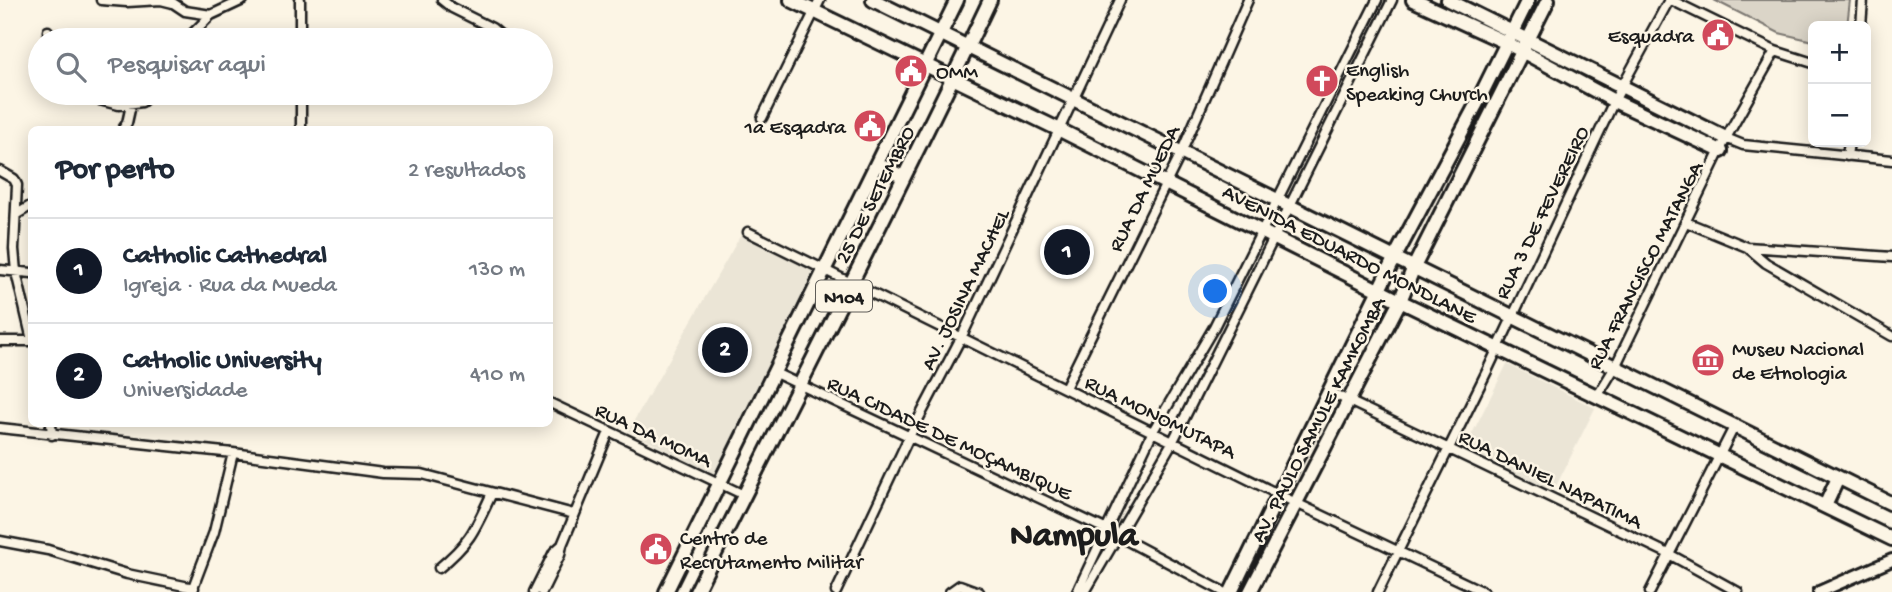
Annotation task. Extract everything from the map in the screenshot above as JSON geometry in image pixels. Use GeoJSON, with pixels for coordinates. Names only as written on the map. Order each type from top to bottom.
{"type":"FeatureCollection","features":[{"type":"Feature","properties":{"kind":"main road","name":"AVENIDA EDUARDO MONDLANE"},"geometry":{"type":"LineString","coordinates":[[791,0],[817,6],[923,65],[1060,130],[1496,348],[1892,539]]}},
{"type":"Feature","properties":{"kind":"main road","name":"AVENIDA EDUARDO MONDLANE"},"geometry":{"type":"LineString","coordinates":[[873,0],[1892,504]]}},
{"type":"Feature","properties":{"kind":"main road","name":"25 DE SETEMBRO"},"geometry":{"type":"LineString","coordinates":[[668,591],[957,0]]}},
{"type":"Feature","properties":{"kind":"main road","name":"25 DE SETEMBRO"},"geometry":{"type":"LineString","coordinates":[[696,592],[990,0]]}},
{"type":"Feature","properties":{"kind":"main road"},"geometry":{"type":"LineString","coordinates":[[1413,0],[1507,43],[1525,45],[1621,87],[1723,145]]}},
{"type":"Feature","properties":{"kind":"main road"},"geometry":{"type":"LineString","coordinates":[[1448,0],[1513,31],[1525,45],[1614,101],[1723,145]]}},
{"type":"Feature","properties":{"kind":"main road","name":"AV. PAULO SAMULE KAMKOMBA"},"geometry":{"type":"LineString","coordinates":[[1231,592],[1395,257],[1528,0]]}},
{"type":"Feature","properties":{"kind":"main road","name":"AV. PAULO SAMULE KAMKOMBA"},"geometry":{"type":"LineString","coordinates":[[1250,592],[1400,300],[1548,0]]}},
{"type":"Feature","properties":{"kind":"main road"},"geometry":{"type":"LineString","coordinates":[[878,164],[903,177]]}},
{"type":"Feature","properties":{"kind":"main road"},"geometry":{"type":"LineString","coordinates":[[1825,506],[1838,478]]}},
{"type":"Feature","properties":{"kind":"street"},"geometry":{"type":"LineString","coordinates":[[101,0],[161,0],[173,3],[185,12],[211,15]]}},
{"type":"Feature","properties":{"kind":"street"},"geometry":{"type":"LineString","coordinates":[[198,28],[211,15],[243,0]]}},
{"type":"Feature","properties":{"kind":"street"},"geometry":{"type":"LineString","coordinates":[[300,0],[300,28]]}},
{"type":"Feature","properties":{"kind":"street"},"geometry":{"type":"LineString","coordinates":[[442,0],[492,28]]}},
{"type":"Feature","properties":{"kind":"street","name":"AV. JOSINA MACHEL"},"geometry":{"type":"LineString","coordinates":[[836,592],[909,436],[962,336],[1120,0]]}},
{"type":"Feature","properties":{"kind":"street","name":"RUA DA MUEDA"},"geometry":{"type":"LineString","coordinates":[[1065,388],[1181,153],[1248,0]]}},
{"type":"Feature","properties":{"kind":"street"},"geometry":{"type":"LineString","coordinates":[[1077,592],[1153,432],[1214,327],[1377,0]]}},
{"type":"Feature","properties":{"kind":"street"},"geometry":{"type":"LineString","coordinates":[[1085,592],[1173,441],[1392,0]]}},
{"type":"Feature","properties":{"kind":"street"},"geometry":{"type":"LineString","coordinates":[[1670,0],[1775,51],[1808,61]]}},
{"type":"Feature","properties":{"kind":"street","name":"RUA 3 DE FEVEREIRO"},"geometry":{"type":"LineString","coordinates":[[1378,592],[1614,101],[1670,0]]}},
{"type":"Feature","properties":{"kind":"street"},"geometry":{"type":"LineString","coordinates":[[1861,21],[1863,0]]}},
{"type":"Feature","properties":{"kind":"street"},"geometry":{"type":"LineString","coordinates":[[762,118],[817,6]]}},
{"type":"Feature","properties":{"kind":"street","name":"RUA FRANCISCO MATANGA"},"geometry":{"type":"LineString","coordinates":[[1598,395],[1615,366],[1723,145],[1775,51]]}},
{"type":"Feature","properties":{"kind":"street"},"geometry":{"type":"LineString","coordinates":[[125,126],[131,105]]}},
{"type":"Feature","properties":{"kind":"street"},"geometry":{"type":"LineString","coordinates":[[301,105],[301,126]]}},
{"type":"Feature","properties":{"kind":"street"},"geometry":{"type":"LineString","coordinates":[[1723,145],[1743,145]]}},
{"type":"Feature","properties":{"kind":"street"},"geometry":{"type":"LineString","coordinates":[[1723,145],[1892,159]]}},
{"type":"Feature","properties":{"kind":"street"},"geometry":{"type":"LineString","coordinates":[[1847,156],[1848,147]]}},
{"type":"Feature","properties":{"kind":"street"},"geometry":{"type":"LineString","coordinates":[[0,171],[14,179],[17,185],[14,249],[16,272],[28,323]]}},
{"type":"Feature","properties":{"kind":"street"},"geometry":{"type":"LineString","coordinates":[[17,214],[28,207]]}},
{"type":"Feature","properties":{"kind":"street"},"geometry":{"type":"LineString","coordinates":[[1686,222],[1747,247],[1766,263],[1892,336]]}},
{"type":"Feature","properties":{"kind":"street","name":"RUA MONOMUTAPA"},"geometry":{"type":"LineString","coordinates":[[748,232],[1296,503],[1484,592]]}},
{"type":"Feature","properties":{"kind":"street"},"geometry":{"type":"LineString","coordinates":[[1747,247],[1892,257]]}},
{"type":"Feature","properties":{"kind":"street"},"geometry":{"type":"LineString","coordinates":[[0,270],[28,273]]}},
{"type":"Feature","properties":{"kind":"street"},"geometry":{"type":"LineString","coordinates":[[1236,284],[1249,290]]}},
{"type":"Feature","properties":{"kind":"street"},"geometry":{"type":"LineString","coordinates":[[1214,327],[1228,334]]}},
{"type":"Feature","properties":{"kind":"street"},"geometry":{"type":"LineString","coordinates":[[0,341],[28,340]]}},
{"type":"Feature","properties":{"kind":"street","name":"RUA CIDADE DE MOÇAMBIQUE"},"geometry":{"type":"LineString","coordinates":[[773,372],[1105,529],[1224,592]]}},
{"type":"Feature","properties":{"kind":"street","name":"RUA DANIEL NAPATIMA"},"geometry":{"type":"LineString","coordinates":[[1330,392],[1669,554],[1738,592]]}},
{"type":"Feature","properties":{"kind":"street","name":"RUA DA MOMA"},"geometry":{"type":"LineString","coordinates":[[553,404],[744,495]]}},
{"type":"Feature","properties":{"kind":"street"},"geometry":{"type":"LineString","coordinates":[[51,427],[52,435]]}},
{"type":"Feature","properties":{"kind":"street"},"geometry":{"type":"LineString","coordinates":[[0,428],[233,453],[383,473],[422,474],[574,514]]}},
{"type":"Feature","properties":{"kind":"street"},"geometry":{"type":"LineString","coordinates":[[1650,592],[1734,428]]}},
{"type":"Feature","properties":{"kind":"street"},"geometry":{"type":"LineString","coordinates":[[542,592],[554,552],[562,545],[609,432]]}},
{"type":"Feature","properties":{"kind":"street"},"geometry":{"type":"LineString","coordinates":[[0,541],[48,550],[127,574],[193,590],[214,532],[233,453]]}},
{"type":"Feature","properties":{"kind":"street"},"geometry":{"type":"LineString","coordinates":[[439,568],[469,541],[492,493]]}},
{"type":"Feature","properties":{"kind":"street"},"geometry":{"type":"LineString","coordinates":[[1819,592],[1892,560]]}},
{"type":"Feature","properties":{"kind":"street"},"geometry":{"type":"LineString","coordinates":[[534,592],[546,577]]}},
{"type":"Feature","properties":{"kind":"street"},"geometry":{"type":"LineString","coordinates":[[950,592],[960,585],[979,592]]}},
{"type":"Feature","properties":{"kind":"shaded area"},"geometry":{"type":"Polygon","coordinates":[[[1714,0],[1850,0],[1848,21],[1808,21],[1808,40],[1779,33],[1714,0]]]}},
{"type":"Feature","properties":{"kind":"shaded area"},"geometry":{"type":"Polygon","coordinates":[[[742,233],[815,268],[714,474],[628,431],[742,233]]]}},
{"type":"Feature","properties":{"kind":"shaded area"},"geometry":{"type":"Polygon","coordinates":[[[1507,364],[1595,408],[1553,492],[1465,448],[1507,364]]]}},
{"type":"Feature","properties":{"kind":"place","name":"Esquadra"},"geometry":{"type":"Point","coordinates":[1718,35]}},
{"type":"Feature","properties":{"kind":"place","name":"OMM"},"geometry":{"type":"Point","coordinates":[911,71]}},
{"type":"Feature","properties":{"kind":"place","name":"English Speaking Church"},"geometry":{"type":"Point","coordinates":[1322,81]}},
{"type":"Feature","properties":{"kind":"place","name":"1a Esqadra"},"geometry":{"type":"Point","coordinates":[870,126]}},
{"type":"Feature","properties":{"kind":"place","name":"Catholic Cathedral"},"geometry":{"type":"Point","coordinates":[1067,252]}},
{"type":"Feature","properties":{"kind":"place","name":"Catholic University"},"geometry":{"type":"Point","coordinates":[725,350]}},
{"type":"Feature","properties":{"kind":"place","name":"Museu Nacional de Etnologia"},"geometry":{"type":"Point","coordinates":[1708,360]}},
{"type":"Feature","properties":{"kind":"place","name":"Centro de Recrutamento Militar"},"geometry":{"type":"Point","coordinates":[656,549]}},
{"type":"Feature","properties":{"kind":"district","name":"Nampula"},"geometry":{"type":"Point","coordinates":[1074,532]}}]}
